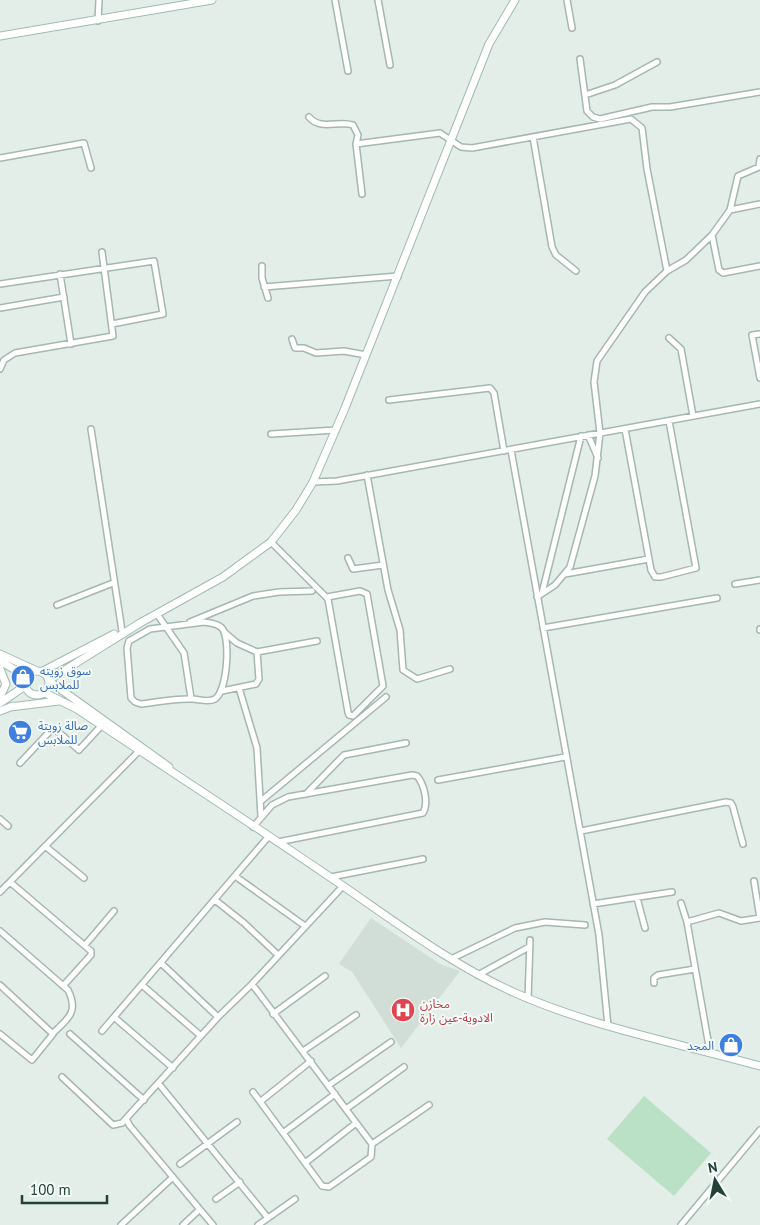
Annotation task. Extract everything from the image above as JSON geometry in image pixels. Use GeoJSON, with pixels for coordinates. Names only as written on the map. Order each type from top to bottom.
{"type":"FeatureCollection","features":[{"type":"Feature","properties":{"kind":"main road"},"geometry":{"type":"LineString","coordinates":[[0,36],[98,21],[212,0]]}},
{"type":"Feature","properties":{"kind":"main road"},"geometry":{"type":"LineString","coordinates":[[0,703],[26,683],[29,674],[140,623],[223,577],[271,542],[296,510],[314,482],[336,430],[399,276],[489,44],[515,0]]}},
{"type":"Feature","properties":{"kind":"main road"},"geometry":{"type":"LineString","coordinates":[[49,680],[140,623]]}},
{"type":"Feature","properties":{"kind":"main road"},"geometry":{"type":"LineString","coordinates":[[0,654],[39,671],[158,757],[173,772]]}},
{"type":"Feature","properties":{"kind":"main road"},"geometry":{"type":"LineString","coordinates":[[0,661],[17,672],[26,683],[28,692],[37,695]]}},
{"type":"Feature","properties":{"kind":"main road"},"geometry":{"type":"LineString","coordinates":[[0,669],[6,684],[0,696]]}},
{"type":"Feature","properties":{"kind":"main road"},"geometry":{"type":"LineString","coordinates":[[45,693],[49,686],[49,680]]}},
{"type":"Feature","properties":{"kind":"main road"},"geometry":{"type":"LineString","coordinates":[[0,711],[45,693],[63,701],[331,877],[451,959],[478,975],[528,999],[608,1026],[760,1066]]}},
{"type":"Feature","properties":{"kind":"main road"},"geometry":{"type":"LineString","coordinates":[[10,707],[63,701]]}},
{"type":"Feature","properties":{"kind":"street"},"geometry":{"type":"LineString","coordinates":[[98,21],[99,0]]}},
{"type":"Feature","properties":{"kind":"street"},"geometry":{"type":"LineString","coordinates":[[335,0],[348,71]]}},
{"type":"Feature","properties":{"kind":"street"},"geometry":{"type":"LineString","coordinates":[[378,0],[390,65]]}},
{"type":"Feature","properties":{"kind":"street"},"geometry":{"type":"LineString","coordinates":[[567,0],[572,28]]}},
{"type":"Feature","properties":{"kind":"street"},"geometry":{"type":"LineString","coordinates":[[580,58],[587,111],[593,117],[600,120],[652,107],[670,107],[760,92]]}},
{"type":"Feature","properties":{"kind":"street"},"geometry":{"type":"LineString","coordinates":[[585,95],[615,85],[657,62]]}},
{"type":"Feature","properties":{"kind":"street"},"geometry":{"type":"LineString","coordinates":[[309,117],[321,125],[346,123],[353,125],[358,135],[356,144],[362,194]]}},
{"type":"Feature","properties":{"kind":"street"},"geometry":{"type":"LineString","coordinates":[[356,144],[440,133],[461,147],[472,148],[630,119],[641,126],[667,271]]}},
{"type":"Feature","properties":{"kind":"street"},"geometry":{"type":"LineString","coordinates":[[533,137],[552,248],[556,255],[576,271]]}},
{"type":"Feature","properties":{"kind":"street"},"geometry":{"type":"LineString","coordinates":[[0,158],[84,143],[91,168]]}},
{"type":"Feature","properties":{"kind":"street"},"geometry":{"type":"LineString","coordinates":[[540,595],[565,574],[574,558],[598,459],[600,433],[594,382],[597,361],[645,292],[667,271],[686,260],[712,235],[730,210],[738,176],[759,167],[760,159]]}},
{"type":"Feature","properties":{"kind":"street"},"geometry":{"type":"LineString","coordinates":[[730,210],[760,204]]}},
{"type":"Feature","properties":{"kind":"street"},"geometry":{"type":"LineString","coordinates":[[712,235],[719,270],[722,273],[760,266]]}},
{"type":"Feature","properties":{"kind":"street"},"geometry":{"type":"LineString","coordinates":[[0,370],[9,354],[110,338],[114,333],[102,252]]}},
{"type":"Feature","properties":{"kind":"street"},"geometry":{"type":"LineString","coordinates":[[0,284],[154,261],[164,310],[162,315],[112,324]]}},
{"type":"Feature","properties":{"kind":"street"},"geometry":{"type":"LineString","coordinates":[[262,266],[264,287],[268,298]]}},
{"type":"Feature","properties":{"kind":"street"},"geometry":{"type":"LineString","coordinates":[[60,274],[71,344]]}},
{"type":"Feature","properties":{"kind":"street"},"geometry":{"type":"LineString","coordinates":[[264,287],[399,276]]}},
{"type":"Feature","properties":{"kind":"street"},"geometry":{"type":"LineString","coordinates":[[0,308],[64,297]]}},
{"type":"Feature","properties":{"kind":"street"},"geometry":{"type":"LineString","coordinates":[[760,334],[752,335],[760,378]]}},
{"type":"Feature","properties":{"kind":"street"},"geometry":{"type":"LineString","coordinates":[[669,338],[680,349],[693,416]]}},
{"type":"Feature","properties":{"kind":"street"},"geometry":{"type":"LineString","coordinates":[[292,339],[295,348],[304,348],[313,353],[344,350],[366,355]]}},
{"type":"Feature","properties":{"kind":"street"},"geometry":{"type":"LineString","coordinates":[[389,400],[490,388],[494,393],[504,451]]}},
{"type":"Feature","properties":{"kind":"street"},"geometry":{"type":"LineString","coordinates":[[314,482],[328,482],[760,404]]}},
{"type":"Feature","properties":{"kind":"street"},"geometry":{"type":"LineString","coordinates":[[625,429],[649,559],[655,577],[696,568],[669,421]]}},
{"type":"Feature","properties":{"kind":"street"},"geometry":{"type":"LineString","coordinates":[[90,429],[122,631]]}},
{"type":"Feature","properties":{"kind":"street"},"geometry":{"type":"LineString","coordinates":[[271,434],[336,430]]}},
{"type":"Feature","properties":{"kind":"street"},"geometry":{"type":"LineString","coordinates":[[588,435],[598,459]]}},
{"type":"Feature","properties":{"kind":"street"},"geometry":{"type":"LineString","coordinates":[[540,595],[581,436]]}},
{"type":"Feature","properties":{"kind":"street"},"geometry":{"type":"LineString","coordinates":[[510,450],[540,595],[543,628],[565,757],[599,935],[608,1026]]}},
{"type":"Feature","properties":{"kind":"street"},"geometry":{"type":"LineString","coordinates":[[367,475],[383,564],[400,630],[403,670],[417,679],[450,669]]}},
{"type":"Feature","properties":{"kind":"street"},"geometry":{"type":"LineString","coordinates":[[271,542],[327,597],[348,712],[349,715],[353,716],[383,686],[367,594],[360,591],[327,597]]}},
{"type":"Feature","properties":{"kind":"street"},"geometry":{"type":"LineString","coordinates":[[348,558],[353,569],[383,564]]}},
{"type":"Feature","properties":{"kind":"street"},"geometry":{"type":"LineString","coordinates":[[565,574],[649,559]]}},
{"type":"Feature","properties":{"kind":"street"},"geometry":{"type":"LineString","coordinates":[[736,584],[760,580]]}},
{"type":"Feature","properties":{"kind":"street"},"geometry":{"type":"LineString","coordinates":[[57,605],[113,583]]}},
{"type":"Feature","properties":{"kind":"street"},"geometry":{"type":"LineString","coordinates":[[182,625],[253,596],[279,592],[312,592]]}},
{"type":"Feature","properties":{"kind":"street"},"geometry":{"type":"LineString","coordinates":[[543,628],[718,598]]}},
{"type":"Feature","properties":{"kind":"street"},"geometry":{"type":"LineString","coordinates":[[157,614],[184,653],[191,698]]}},
{"type":"Feature","properties":{"kind":"street"},"geometry":{"type":"LineString","coordinates":[[222,631],[227,656],[222,691],[215,699],[207,701],[191,698],[141,704],[131,698],[127,648],[129,641],[150,629],[204,622],[214,624],[237,643],[256,652],[318,642]]}},
{"type":"Feature","properties":{"kind":"street"},"geometry":{"type":"LineString","coordinates":[[222,691],[258,682],[256,652]]}},
{"type":"Feature","properties":{"kind":"street"},"geometry":{"type":"LineString","coordinates":[[239,688],[243,706],[256,742],[262,801],[261,816]]}},
{"type":"Feature","properties":{"kind":"street"},"geometry":{"type":"LineString","coordinates":[[262,801],[386,697]]}},
{"type":"Feature","properties":{"kind":"street"},"geometry":{"type":"LineString","coordinates":[[20,763],[51,730],[56,730],[79,750],[102,725]]}},
{"type":"Feature","properties":{"kind":"street"},"geometry":{"type":"LineString","coordinates":[[306,794],[344,755],[406,743]]}},
{"type":"Feature","properties":{"kind":"street"},"geometry":{"type":"LineString","coordinates":[[0,892],[139,751]]}},
{"type":"Feature","properties":{"kind":"street"},"geometry":{"type":"LineString","coordinates":[[438,780],[565,757]]}},
{"type":"Feature","properties":{"kind":"street"},"geometry":{"type":"LineString","coordinates":[[253,826],[278,801],[306,794],[417,776],[422,784],[426,806],[423,813],[278,842]]}},
{"type":"Feature","properties":{"kind":"street"},"geometry":{"type":"LineString","coordinates":[[580,831],[726,802],[731,803],[734,807],[743,844]]}},
{"type":"Feature","properties":{"kind":"street"},"geometry":{"type":"LineString","coordinates":[[0,819],[8,826]]}},
{"type":"Feature","properties":{"kind":"street"},"geometry":{"type":"LineString","coordinates":[[102,1031],[269,836]]}},
{"type":"Feature","properties":{"kind":"street"},"geometry":{"type":"LineString","coordinates":[[45,846],[84,878]]}},
{"type":"Feature","properties":{"kind":"street"},"geometry":{"type":"LineString","coordinates":[[331,877],[423,859]]}},
{"type":"Feature","properties":{"kind":"street"},"geometry":{"type":"LineString","coordinates":[[235,876],[305,926]]}},
{"type":"Feature","properties":{"kind":"street"},"geometry":{"type":"LineString","coordinates":[[687,922],[720,913],[741,922],[760,918],[754,881]]}},
{"type":"Feature","properties":{"kind":"street"},"geometry":{"type":"LineString","coordinates":[[10,882],[91,951],[91,954],[62,986]]}},
{"type":"Feature","properties":{"kind":"street"},"geometry":{"type":"LineString","coordinates":[[62,1076],[113,1125],[119,1125],[159,1084],[218,1017],[252,984],[343,886]]}},
{"type":"Feature","properties":{"kind":"street"},"geometry":{"type":"LineString","coordinates":[[593,904],[672,892]]}},
{"type":"Feature","properties":{"kind":"street"},"geometry":{"type":"LineString","coordinates":[[637,898],[645,928]]}},
{"type":"Feature","properties":{"kind":"street"},"geometry":{"type":"LineString","coordinates":[[215,900],[244,923],[278,955]]}},
{"type":"Feature","properties":{"kind":"street"},"geometry":{"type":"LineString","coordinates":[[681,903],[687,922],[710,1052]]}},
{"type":"Feature","properties":{"kind":"street"},"geometry":{"type":"LineString","coordinates":[[85,945],[114,911]]}},
{"type":"Feature","properties":{"kind":"street"},"geometry":{"type":"LineString","coordinates":[[451,959],[514,928],[546,922],[585,925]]}},
{"type":"Feature","properties":{"kind":"street"},"geometry":{"type":"LineString","coordinates":[[0,931],[62,986],[73,1000],[74,1008],[68,1019],[53,1033],[52,1037],[32,1060],[0,1034]]}},
{"type":"Feature","properties":{"kind":"street"},"geometry":{"type":"LineString","coordinates":[[528,999],[530,940]]}},
{"type":"Feature","properties":{"kind":"street"},"geometry":{"type":"LineString","coordinates":[[478,975],[529,947]]}},
{"type":"Feature","properties":{"kind":"street"},"geometry":{"type":"LineString","coordinates":[[161,963],[218,1017]]}},
{"type":"Feature","properties":{"kind":"street"},"geometry":{"type":"LineString","coordinates":[[654,983],[654,978],[658,975],[695,969]]}},
{"type":"Feature","properties":{"kind":"street"},"geometry":{"type":"LineString","coordinates":[[274,1014],[325,976]]}},
{"type":"Feature","properties":{"kind":"street"},"geometry":{"type":"LineString","coordinates":[[252,984],[372,1144],[371,1157],[329,1187],[322,1186],[253,1092]]}},
{"type":"Feature","properties":{"kind":"street"},"geometry":{"type":"LineString","coordinates":[[0,985],[53,1033]]}},
{"type":"Feature","properties":{"kind":"street"},"geometry":{"type":"LineString","coordinates":[[142,985],[201,1036]]}},
{"type":"Feature","properties":{"kind":"street"},"geometry":{"type":"LineString","coordinates":[[303,1051],[356,1015]]}},
{"type":"Feature","properties":{"kind":"street"},"geometry":{"type":"LineString","coordinates":[[114,1017],[173,1068]]}},
{"type":"Feature","properties":{"kind":"street"},"geometry":{"type":"LineString","coordinates":[[70,1034],[144,1100]]}},
{"type":"Feature","properties":{"kind":"street"},"geometry":{"type":"LineString","coordinates":[[329,1086],[391,1042]]}},
{"type":"Feature","properties":{"kind":"street"},"geometry":{"type":"LineString","coordinates":[[261,1101],[311,1061]]}},
{"type":"Feature","properties":{"kind":"street"},"geometry":{"type":"LineString","coordinates":[[346,1109],[404,1067]]}},
{"type":"Feature","properties":{"kind":"street"},"geometry":{"type":"LineString","coordinates":[[159,1084],[268,1218]]}},
{"type":"Feature","properties":{"kind":"street"},"geometry":{"type":"LineString","coordinates":[[283,1132],[335,1094]]}},
{"type":"Feature","properties":{"kind":"street"},"geometry":{"type":"LineString","coordinates":[[372,1144],[429,1105]]}},
{"type":"Feature","properties":{"kind":"street"},"geometry":{"type":"LineString","coordinates":[[126,1119],[213,1225]]}},
{"type":"Feature","properties":{"kind":"street"},"geometry":{"type":"LineString","coordinates":[[180,1164],[237,1122]]}},
{"type":"Feature","properties":{"kind":"street"},"geometry":{"type":"LineString","coordinates":[[305,1163],[356,1123]]}},
{"type":"Feature","properties":{"kind":"street"},"geometry":{"type":"LineString","coordinates":[[681,1225],[760,1130]]}},
{"type":"Feature","properties":{"kind":"street"},"geometry":{"type":"LineString","coordinates":[[121,1225],[173,1178]]}},
{"type":"Feature","properties":{"kind":"street"},"geometry":{"type":"LineString","coordinates":[[216,1199],[240,1182]]}},
{"type":"Feature","properties":{"kind":"street"},"geometry":{"type":"LineString","coordinates":[[258,1225],[295,1199]]}},
{"type":"Feature","properties":{"kind":"street"},"geometry":{"type":"LineString","coordinates":[[183,1225],[199,1210]]}},
{"type":"Feature","properties":{"kind":"shaded area","name":"مخازن الادوية-عين زارة"},"geometry":{"type":"Polygon","coordinates":[[[371,918],[440,964],[460,971],[401,1048],[352,972],[339,964],[371,918]]]}},
{"type":"Feature","properties":{"kind":"green space"},"geometry":{"type":"Polygon","coordinates":[[[644,1096],[711,1153],[674,1196],[607,1139],[644,1096]]]}},
{"type":"Feature","properties":{"kind":"place","name":"سوق زويته للملابس"},"geometry":{"type":"Point","coordinates":[23,677]}},
{"type":"Feature","properties":{"kind":"place","name":"صالة زويتة للملابس"},"geometry":{"type":"Point","coordinates":[20,732]}},
{"type":"Feature","properties":{"kind":"place","name":"مخازن الادوية-عين زارة"},"geometry":{"type":"Point","coordinates":[403,1010]}},
{"type":"Feature","properties":{"kind":"place","name":"المجد"},"geometry":{"type":"Point","coordinates":[731,1045]}}]}
